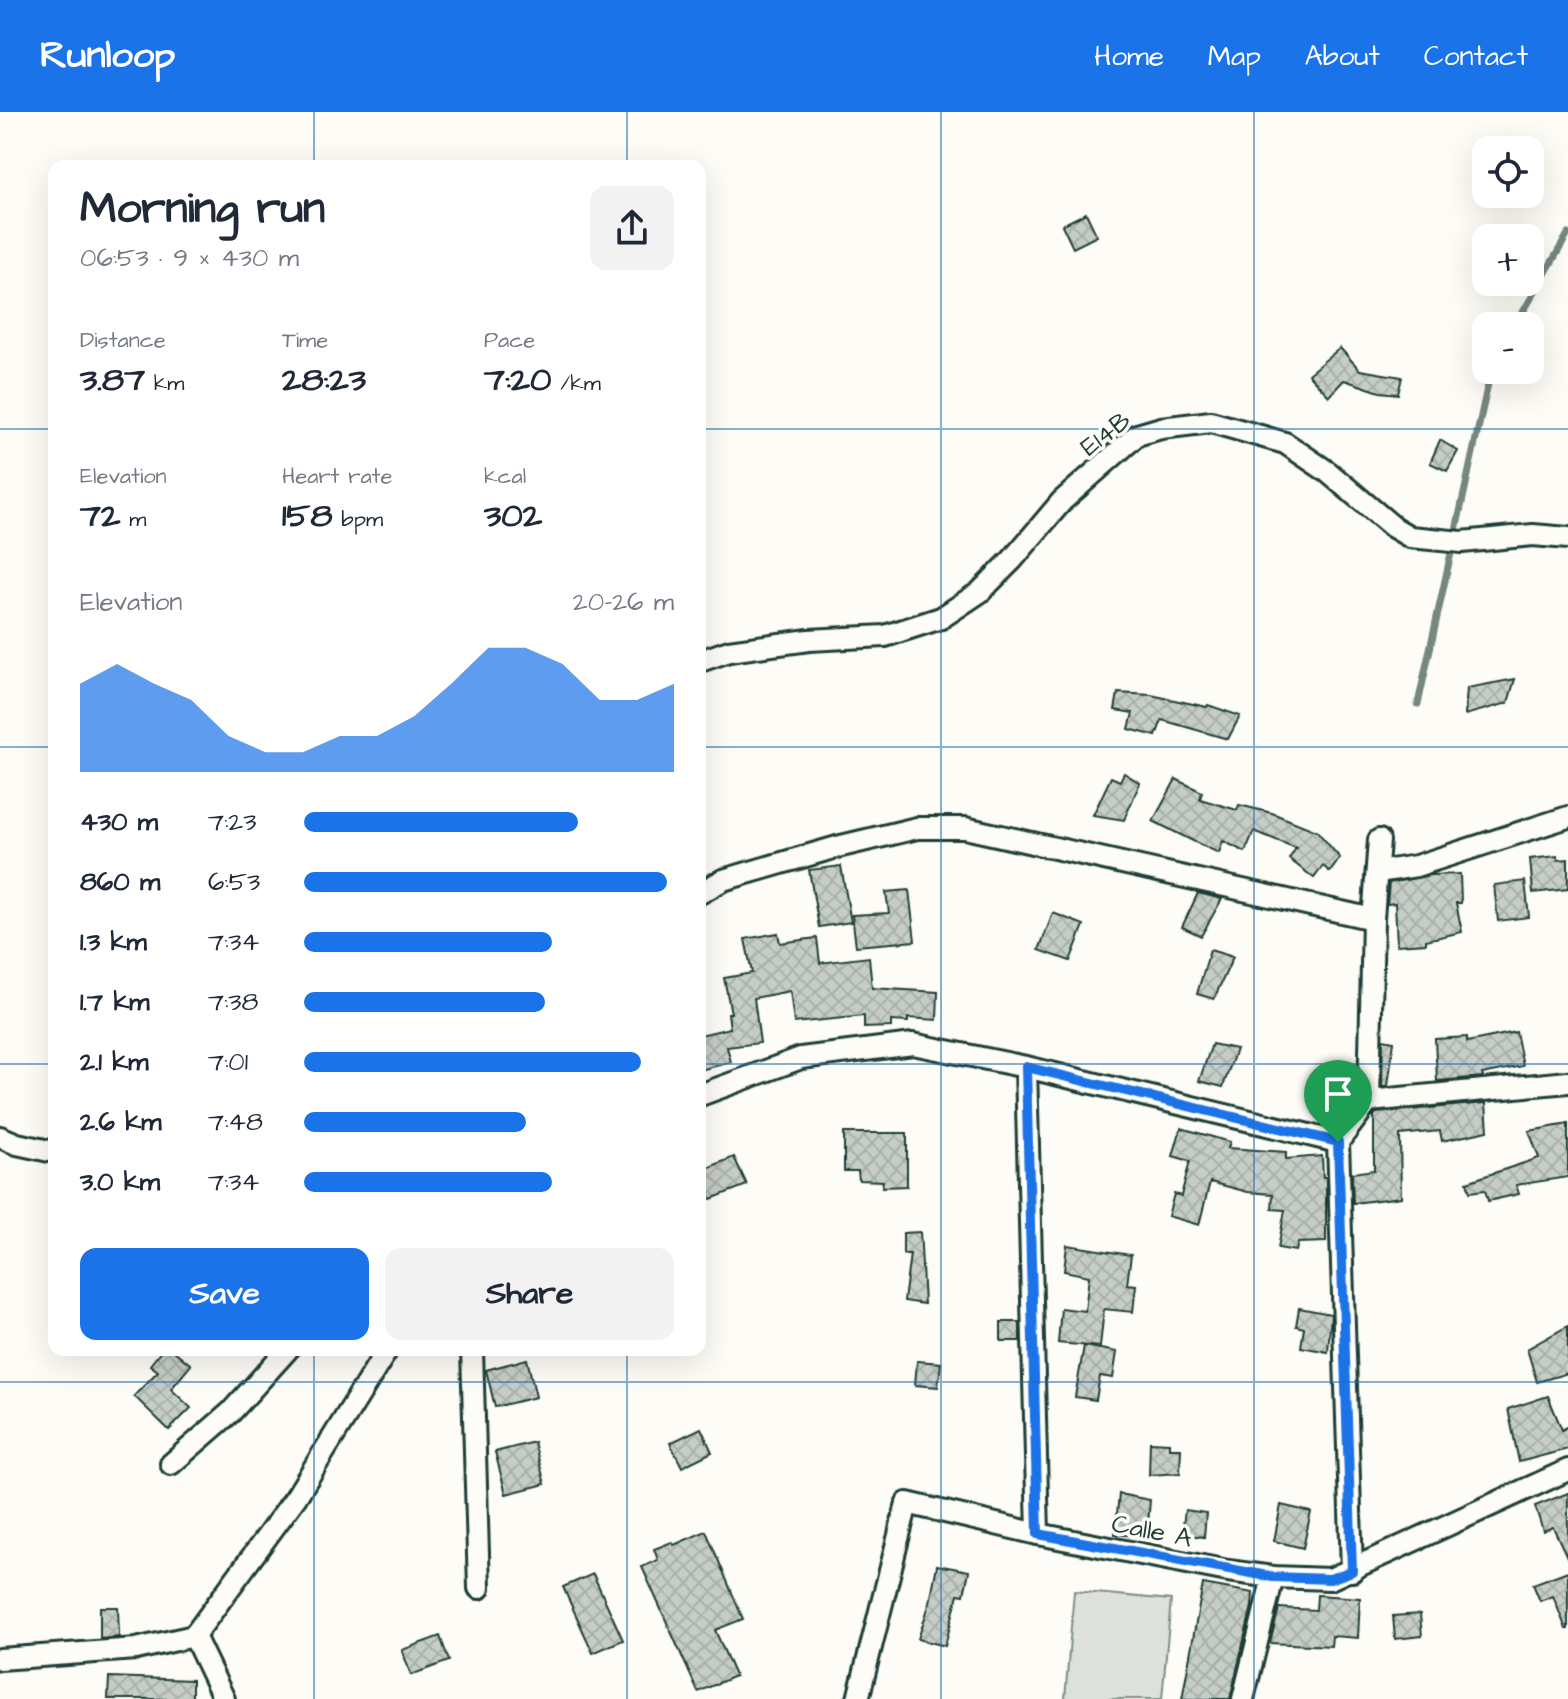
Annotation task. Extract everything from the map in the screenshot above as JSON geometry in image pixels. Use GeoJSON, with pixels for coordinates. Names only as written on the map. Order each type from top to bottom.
{"type":"FeatureCollection","features":[{"type":"Feature","properties":{"kind":"street","name":"E14B"},"geometry":{"type":"LineString","coordinates":[[706,659],[729,651],[795,642],[885,636],[941,618],[980,592],[1062,501],[1137,435],[1161,428],[1211,422],[1285,443],[1328,472],[1393,527],[1410,537],[1462,542],[1533,535],[1568,538]]}},
{"type":"Feature","properties":{"kind":"street"},"geometry":{"type":"LineString","coordinates":[[1378,872],[1416,866],[1568,817]]}},
{"type":"Feature","properties":{"kind":"street"},"geometry":{"type":"LineString","coordinates":[[706,890],[723,880],[837,847],[917,828],[965,828],[1373,919]]}},
{"type":"Feature","properties":{"kind":"street"},"geometry":{"type":"LineString","coordinates":[[1352,1571],[1338,1142],[1369,1101],[1373,919],[1379,840]]}},
{"type":"Feature","properties":{"kind":"street"},"geometry":{"type":"LineString","coordinates":[[706,1093],[801,1058],[913,1044],[1026,1067],[1338,1142]]}},
{"type":"Feature","properties":{"kind":"street"},"geometry":{"type":"LineString","coordinates":[[1026,1067],[1038,1534]]}},
{"type":"Feature","properties":{"kind":"street"},"geometry":{"type":"LineString","coordinates":[[1369,1101],[1568,1082]]}},
{"type":"Feature","properties":{"kind":"street"},"geometry":{"type":"LineString","coordinates":[[0,1137],[48,1151]]}},
{"type":"Feature","properties":{"kind":"street"},"geometry":{"type":"LineString","coordinates":[[171,1464],[231,1412],[282,1356]]}},
{"type":"Feature","properties":{"kind":"street"},"geometry":{"type":"LineString","coordinates":[[0,1659],[136,1649],[194,1636],[296,1497],[383,1356]]}},
{"type":"Feature","properties":{"kind":"street"},"geometry":{"type":"LineString","coordinates":[[472,1356],[479,1588]]}},
{"type":"Feature","properties":{"kind":"street","name":"Calle A"},"geometry":{"type":"LineString","coordinates":[[858,1699],[907,1503],[1038,1534],[1273,1577],[1330,1579],[1568,1470]]}},
{"type":"Feature","properties":{"kind":"street"},"geometry":{"type":"LineString","coordinates":[[1243,1699],[1273,1577]]}},
{"type":"Feature","properties":{"kind":"street"},"geometry":{"type":"LineString","coordinates":[[194,1636],[224,1699]]}},
{"type":"Feature","properties":{"kind":"shaded area"},"geometry":{"type":"Polygon","coordinates":[[[1074,1591],[1171,1600],[1162,1699],[1065,1699],[1074,1591]]]}},
{"type":"Feature","properties":{"kind":"building"},"geometry":{"type":"Polygon","coordinates":[[[1086,213],[1097,236],[1073,248],[1062,225],[1086,213]]]}},
{"type":"Feature","properties":{"kind":"building"},"geometry":{"type":"Polygon","coordinates":[[[1340,348],[1360,370],[1402,377],[1398,394],[1380,392],[1344,380],[1329,396],[1308,374],[1340,348]]]}},
{"type":"Feature","properties":{"kind":"building"},"geometry":{"type":"Polygon","coordinates":[[[1440,440],[1458,451],[1447,471],[1430,463],[1440,440]]]}},
{"type":"Feature","properties":{"kind":"building"},"geometry":{"type":"Polygon","coordinates":[[[1515,679],[1508,703],[1465,715],[1467,688],[1515,679]]]}},
{"type":"Feature","properties":{"kind":"building"},"geometry":{"type":"Polygon","coordinates":[[[1118,693],[1208,705],[1240,716],[1228,739],[1162,720],[1156,736],[1129,729],[1133,713],[1115,710],[1118,693]]]}},
{"type":"Feature","properties":{"kind":"building"},"geometry":{"type":"Polygon","coordinates":[[[1124,773],[1140,783],[1124,820],[1093,815],[1111,777],[1120,781],[1124,773]]]}},
{"type":"Feature","properties":{"kind":"building"},"geometry":{"type":"Polygon","coordinates":[[[1176,779],[1202,792],[1200,799],[1237,810],[1239,805],[1272,813],[1317,831],[1340,858],[1330,872],[1323,866],[1314,878],[1289,859],[1296,848],[1254,831],[1245,852],[1223,841],[1219,853],[1199,844],[1153,821],[1176,779]]]}},
{"type":"Feature","properties":{"kind":"building"},"geometry":{"type":"Polygon","coordinates":[[[1557,856],[1558,860],[1568,859],[1568,889],[1533,893],[1530,859],[1557,856]]]}},
{"type":"Feature","properties":{"kind":"building"},"geometry":{"type":"Polygon","coordinates":[[[841,866],[851,922],[819,927],[809,870],[841,866]]]}},
{"type":"Feature","properties":{"kind":"building"},"geometry":{"type":"Polygon","coordinates":[[[1460,874],[1461,903],[1456,903],[1462,932],[1426,940],[1426,943],[1397,945],[1395,903],[1387,904],[1389,883],[1431,875],[1460,874]]]}},
{"type":"Feature","properties":{"kind":"building"},"geometry":{"type":"Polygon","coordinates":[[[1525,881],[1529,917],[1498,921],[1494,885],[1525,881]]]}},
{"type":"Feature","properties":{"kind":"building"},"geometry":{"type":"Polygon","coordinates":[[[909,890],[915,941],[856,946],[852,915],[889,913],[886,892],[909,890]]]}},
{"type":"Feature","properties":{"kind":"building"},"geometry":{"type":"Polygon","coordinates":[[[1198,893],[1222,899],[1201,936],[1182,927],[1198,893]]]}},
{"type":"Feature","properties":{"kind":"building"},"geometry":{"type":"Polygon","coordinates":[[[1053,913],[1084,925],[1070,961],[1039,950],[1053,913]]]}},
{"type":"Feature","properties":{"kind":"building"},"geometry":{"type":"Polygon","coordinates":[[[778,933],[780,943],[817,938],[820,963],[869,957],[872,988],[938,992],[937,1020],[908,1018],[908,1022],[891,1021],[891,1027],[864,1028],[864,1016],[794,1023],[790,991],[754,998],[760,1043],[727,1047],[731,1062],[706,1068],[706,1034],[730,1028],[728,1013],[731,1013],[724,978],[752,973],[745,939],[778,933]]]}},
{"type":"Feature","properties":{"kind":"building"},"geometry":{"type":"Polygon","coordinates":[[[1210,950],[1233,957],[1214,999],[1197,994],[1210,950]]]}},
{"type":"Feature","properties":{"kind":"building"},"geometry":{"type":"Polygon","coordinates":[[[1516,1032],[1523,1066],[1482,1074],[1483,1077],[1437,1081],[1435,1039],[1467,1037],[1467,1042],[1516,1032]]]}},
{"type":"Feature","properties":{"kind":"building"},"geometry":{"type":"Polygon","coordinates":[[[1383,1039],[1394,1041],[1388,1086],[1382,1087],[1383,1039]]]}},
{"type":"Feature","properties":{"kind":"building"},"geometry":{"type":"Polygon","coordinates":[[[1212,1044],[1236,1049],[1223,1087],[1199,1081],[1212,1044]]]}},
{"type":"Feature","properties":{"kind":"building"},"geometry":{"type":"Polygon","coordinates":[[[1486,1103],[1488,1131],[1442,1141],[1440,1131],[1400,1135],[1401,1197],[1353,1203],[1352,1173],[1374,1170],[1376,1113],[1486,1103]]]}},
{"type":"Feature","properties":{"kind":"building"},"geometry":{"type":"Polygon","coordinates":[[[1568,1124],[1568,1177],[1516,1185],[1519,1194],[1488,1201],[1485,1190],[1470,1192],[1467,1182],[1539,1158],[1529,1131],[1568,1124]]]}},
{"type":"Feature","properties":{"kind":"building"},"geometry":{"type":"Polygon","coordinates":[[[1181,1128],[1230,1142],[1228,1148],[1286,1152],[1286,1159],[1322,1156],[1323,1177],[1326,1177],[1326,1242],[1298,1243],[1296,1251],[1278,1248],[1285,1210],[1272,1209],[1273,1194],[1248,1192],[1210,1182],[1199,1225],[1168,1216],[1174,1194],[1181,1196],[1190,1161],[1173,1156],[1181,1128]]]}},
{"type":"Feature","properties":{"kind":"building"},"geometry":{"type":"Polygon","coordinates":[[[844,1133],[907,1133],[907,1186],[882,1187],[883,1181],[859,1180],[858,1171],[844,1171],[844,1133]]]}},
{"type":"Feature","properties":{"kind":"building"},"geometry":{"type":"Polygon","coordinates":[[[734,1157],[747,1185],[711,1199],[706,1186],[706,1169],[734,1157]]]}},
{"type":"Feature","properties":{"kind":"building"},"geometry":{"type":"Polygon","coordinates":[[[920,1232],[924,1304],[904,1301],[910,1254],[903,1254],[903,1233],[920,1232]]]}},
{"type":"Feature","properties":{"kind":"building"},"geometry":{"type":"Polygon","coordinates":[[[1067,1245],[1131,1255],[1127,1284],[1136,1285],[1133,1312],[1104,1309],[1100,1347],[1058,1343],[1061,1308],[1085,1311],[1089,1276],[1064,1271],[1067,1245]]]}},
{"type":"Feature","properties":{"kind":"building"},"geometry":{"type":"Polygon","coordinates":[[[1299,1308],[1331,1314],[1328,1352],[1301,1347],[1304,1328],[1296,1326],[1299,1308]]]}},
{"type":"Feature","properties":{"kind":"building"},"geometry":{"type":"Polygon","coordinates":[[[1001,1322],[1020,1322],[1020,1341],[1001,1341],[1001,1322]]]}},
{"type":"Feature","properties":{"kind":"building"},"geometry":{"type":"Polygon","coordinates":[[[1568,1326],[1568,1373],[1537,1382],[1527,1349],[1568,1326]]]}},
{"type":"Feature","properties":{"kind":"building"},"geometry":{"type":"Polygon","coordinates":[[[1084,1346],[1117,1352],[1113,1378],[1100,1376],[1096,1400],[1075,1397],[1084,1346]]]}},
{"type":"Feature","properties":{"kind":"building"},"geometry":{"type":"Polygon","coordinates":[[[157,1356],[180,1356],[191,1365],[171,1389],[191,1408],[169,1430],[134,1396],[158,1371],[150,1365],[157,1356]]]}},
{"type":"Feature","properties":{"kind":"building"},"geometry":{"type":"Polygon","coordinates":[[[527,1359],[536,1397],[495,1407],[486,1370],[527,1359]]]}},
{"type":"Feature","properties":{"kind":"building"},"geometry":{"type":"Polygon","coordinates":[[[917,1361],[941,1363],[938,1387],[915,1385],[917,1361]]]}},
{"type":"Feature","properties":{"kind":"building"},"geometry":{"type":"Polygon","coordinates":[[[1548,1396],[1562,1430],[1568,1426],[1568,1449],[1519,1462],[1508,1409],[1548,1396]]]}},
{"type":"Feature","properties":{"kind":"building"},"geometry":{"type":"Polygon","coordinates":[[[701,1428],[712,1452],[682,1467],[670,1443],[701,1428]]]}},
{"type":"Feature","properties":{"kind":"building"},"geometry":{"type":"Polygon","coordinates":[[[534,1442],[545,1484],[506,1494],[495,1452],[534,1442]]]}},
{"type":"Feature","properties":{"kind":"building"},"geometry":{"type":"Polygon","coordinates":[[[1150,1442],[1169,1443],[1169,1448],[1181,1448],[1180,1473],[1149,1475],[1150,1442]]]}},
{"type":"Feature","properties":{"kind":"building"},"geometry":{"type":"Polygon","coordinates":[[[1568,1493],[1568,1559],[1553,1527],[1543,1531],[1535,1506],[1568,1493]]]}},
{"type":"Feature","properties":{"kind":"building"},"geometry":{"type":"Polygon","coordinates":[[[1119,1494],[1150,1500],[1147,1537],[1115,1534],[1119,1494]]]}},
{"type":"Feature","properties":{"kind":"building"},"geometry":{"type":"Polygon","coordinates":[[[1281,1505],[1311,1512],[1303,1548],[1274,1541],[1281,1505]]]}},
{"type":"Feature","properties":{"kind":"building"},"geometry":{"type":"Polygon","coordinates":[[[1185,1510],[1206,1513],[1204,1537],[1182,1534],[1185,1510]]]}},
{"type":"Feature","properties":{"kind":"building"},"geometry":{"type":"Polygon","coordinates":[[[706,1531],[743,1619],[715,1630],[735,1676],[698,1692],[642,1567],[658,1560],[654,1549],[672,1542],[674,1545],[706,1531]]]}},
{"type":"Feature","properties":{"kind":"building"},"geometry":{"type":"Polygon","coordinates":[[[937,1565],[969,1571],[964,1595],[958,1594],[945,1646],[918,1639],[930,1602],[937,1565]]]}},
{"type":"Feature","properties":{"kind":"building"},"geometry":{"type":"Polygon","coordinates":[[[1568,1571],[1566,1629],[1553,1596],[1540,1601],[1533,1584],[1568,1571]]]}},
{"type":"Feature","properties":{"kind":"building"},"geometry":{"type":"Polygon","coordinates":[[[593,1574],[623,1640],[593,1653],[563,1587],[593,1574]]]}},
{"type":"Feature","properties":{"kind":"building"},"geometry":{"type":"Polygon","coordinates":[[[1203,1584],[1253,1593],[1230,1699],[1182,1699],[1203,1584]]]}},
{"type":"Feature","properties":{"kind":"building"},"geometry":{"type":"Polygon","coordinates":[[[1317,1595],[1360,1598],[1358,1638],[1332,1636],[1331,1646],[1270,1643],[1279,1608],[1316,1610],[1317,1595]]]}},
{"type":"Feature","properties":{"kind":"building"},"geometry":{"type":"Polygon","coordinates":[[[100,1607],[118,1607],[119,1637],[100,1639],[100,1607]]]}},
{"type":"Feature","properties":{"kind":"building"},"geometry":{"type":"Polygon","coordinates":[[[1420,1614],[1422,1636],[1395,1639],[1393,1616],[1420,1614]]]}},
{"type":"Feature","properties":{"kind":"building"},"geometry":{"type":"Polygon","coordinates":[[[440,1636],[449,1661],[411,1675],[402,1650],[440,1636]]]}},
{"type":"Feature","properties":{"kind":"building"},"geometry":{"type":"Polygon","coordinates":[[[109,1677],[192,1680],[192,1699],[108,1699],[109,1677]]]}},
{"type":"Feature","properties":{"kind":"waterway"},"geometry":{"type":"LineString","coordinates":[[1523,312],[1568,234]]}},
{"type":"Feature","properties":{"kind":"waterway"},"geometry":{"type":"LineString","coordinates":[[1418,704],[1488,384]]}},
{"type":"Feature","properties":{"kind":"route"},"geometry":{"type":"LineString","coordinates":[[1026,1067],[1338,1142],[1352,1571],[1330,1579],[1273,1577],[1038,1534],[1026,1067]]}}]}
